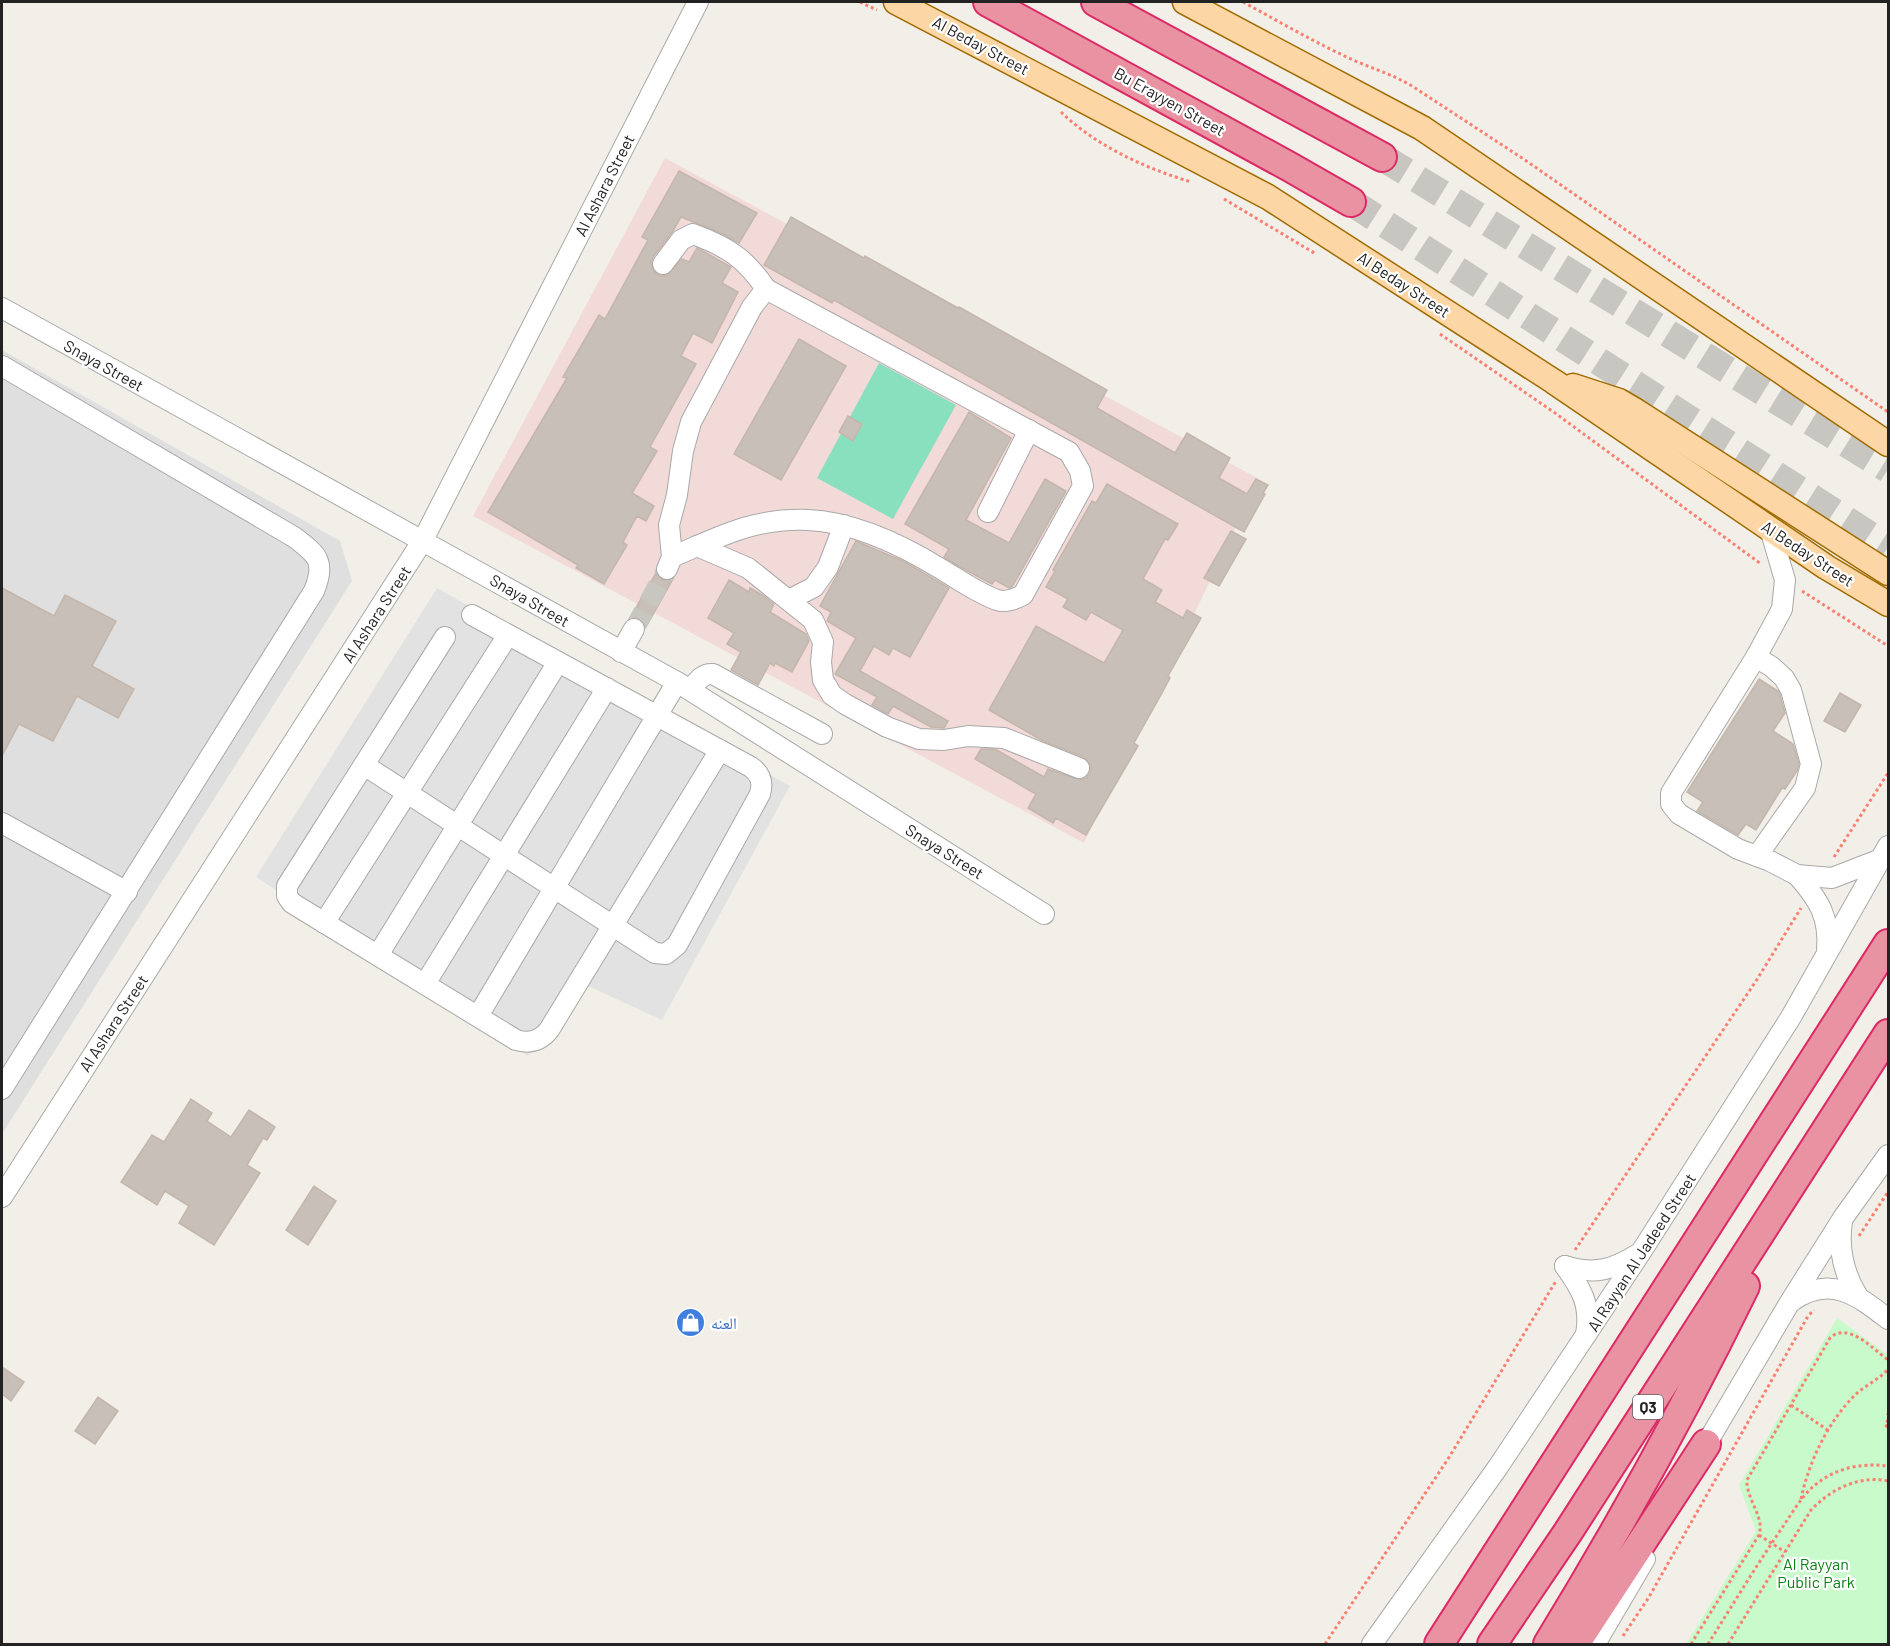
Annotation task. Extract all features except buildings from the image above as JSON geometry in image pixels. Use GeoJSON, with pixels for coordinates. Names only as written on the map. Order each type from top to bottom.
{"type":"FeatureCollection","features":[{"type":"Feature","properties":{"kind":"highway","name":"Bu Erayyen Street"},"geometry":{"type":"LineString","coordinates":[[988,2],[1290,166],[1351,202]]}},
{"type":"Feature","properties":{"kind":"highway"},"geometry":{"type":"LineString","coordinates":[[1096,2],[1382,157]]}},
{"type":"Feature","properties":{"kind":"highway"},"geometry":{"type":"LineString","coordinates":[[1439,1644],[1888,944]]}},
{"type":"Feature","properties":{"kind":"highway","name":"Q3"},"geometry":{"type":"LineString","coordinates":[[1492,1644],[1568,1533],[1888,1034]]}},
{"type":"Feature","properties":{"kind":"highway"},"geometry":{"type":"LineString","coordinates":[[1548,1644],[1598,1563],[1673,1429],[1802,1168]]}},
{"type":"Feature","properties":{"kind":"highway"},"geometry":{"type":"LineString","coordinates":[[1575,1644],[1706,1444]]}},
{"type":"Feature","properties":{"kind":"highway"},"geometry":{"type":"LineString","coordinates":[[1416,1644],[1513,1528]]}},
{"type":"Feature","properties":{"kind":"main road"},"geometry":{"type":"LineString","coordinates":[[1185,2],[1422,128],[1888,444]]}},
{"type":"Feature","properties":{"kind":"main road","name":"Al Beday Street"},"geometry":{"type":"LineString","coordinates":[[888,6],[1268,196],[1553,381],[1826,567],[1888,604]]}},
{"type":"Feature","properties":{"kind":"main road"},"geometry":{"type":"LineString","coordinates":[[1553,381],[1599,393],[1619,401],[1887,571]]}},
{"type":"Feature","properties":{"kind":"street","name":"Al Ashara Street"},"geometry":{"type":"LineString","coordinates":[[2,1197],[423,540],[698,2]]}},
{"type":"Feature","properties":{"kind":"street"},"geometry":{"type":"LineString","coordinates":[[663,264],[681,240],[693,234],[717,244],[743,260],[766,289],[1069,452],[1080,471],[1083,486],[1023,595],[1012,600],[999,601],[971,587],[907,548],[844,525],[809,520],[765,522],[730,531],[697,546],[670,563],[669,525],[691,422],[752,307],[766,289]]}},
{"type":"Feature","properties":{"kind":"street","name":"Snaya Street"},"geometry":{"type":"LineString","coordinates":[[2,308],[684,686],[1044,914]]}},
{"type":"Feature","properties":{"kind":"street"},"geometry":{"type":"LineString","coordinates":[[2,366],[294,537],[310,548],[319,560],[321,574],[314,591],[2,1089]]}},
{"type":"Feature","properties":{"kind":"street"},"geometry":{"type":"LineString","coordinates":[[987,512],[1029,430]]}},
{"type":"Feature","properties":{"kind":"street"},"geometry":{"type":"LineString","coordinates":[[789,600],[814,587],[828,567],[844,525]]}},
{"type":"Feature","properties":{"kind":"street"},"geometry":{"type":"LineString","coordinates":[[1770,529],[1785,580],[1782,609],[1756,657],[1671,793],[1671,804],[1679,814],[1738,849],[1816,884],[1885,852]]}},
{"type":"Feature","properties":{"kind":"street"},"geometry":{"type":"LineString","coordinates":[[697,546],[748,568],[813,620],[823,642],[822,680],[832,695],[845,704],[887,727],[919,739],[944,740],[968,736],[1004,738],[1079,768]]}},
{"type":"Feature","properties":{"kind":"street"},"geometry":{"type":"LineString","coordinates":[[364,765],[655,953],[666,954],[677,945],[762,789],[761,778],[755,770],[720,750],[472,615]]}},
{"type":"Feature","properties":{"kind":"street"},"geometry":{"type":"LineString","coordinates":[[621,652],[634,629]]}},
{"type":"Feature","properties":{"kind":"street"},"geometry":{"type":"LineString","coordinates":[[324,923],[508,635]]}},
{"type":"Feature","properties":{"kind":"street"},"geometry":{"type":"LineString","coordinates":[[445,638],[287,886],[287,896],[292,903],[516,1040],[532,1042],[544,1036],[720,750]]}},
{"type":"Feature","properties":{"kind":"street"},"geometry":{"type":"LineString","coordinates":[[1756,657],[1778,673],[1791,690],[1811,764],[1804,788],[1757,856]]}},
{"type":"Feature","properties":{"kind":"street"},"geometry":{"type":"LineString","coordinates":[[378,955],[558,662]]}},
{"type":"Feature","properties":{"kind":"street"},"geometry":{"type":"LineString","coordinates":[[478,1016],[658,716],[684,686],[707,674],[713,674],[822,734]]}},
{"type":"Feature","properties":{"kind":"street"},"geometry":{"type":"LineString","coordinates":[[425,984],[607,688]]}},
{"type":"Feature","properties":{"kind":"street"},"geometry":{"type":"LineString","coordinates":[[2,823],[127,892]]}},
{"type":"Feature","properties":{"kind":"street","name":"Al Rayyan Al Jadeed Street"},"geometry":{"type":"LineString","coordinates":[[1372,1644],[1461,1520],[1586,1337],[1791,1017],[1885,852]]}},
{"type":"Feature","properties":{"kind":"street"},"geometry":{"type":"LineString","coordinates":[[1816,884],[1817,898],[1829,934],[1827,954]]}},
{"type":"Feature","properties":{"kind":"street"},"geometry":{"type":"LineString","coordinates":[[1595,1644],[1632,1584],[1706,1444],[1790,1302],[1843,1218],[1888,1155]]}},
{"type":"Feature","properties":{"kind":"street"},"geometry":{"type":"LineString","coordinates":[[1843,1218],[1840,1238],[1842,1257],[1846,1276],[1857,1295]]}},
{"type":"Feature","properties":{"kind":"street"},"geometry":{"type":"LineString","coordinates":[[1564,1266],[1591,1271],[1605,1270],[1618,1266],[1641,1252]]}},
{"type":"Feature","properties":{"kind":"street"},"geometry":{"type":"LineString","coordinates":[[1564,1266],[1580,1287],[1585,1299],[1586,1337]]}},
{"type":"Feature","properties":{"kind":"street"},"geometry":{"type":"LineString","coordinates":[[1790,1302],[1804,1292],[1821,1288],[1838,1289],[1857,1295],[1888,1319]]}},
{"type":"Feature","properties":{"kind":"path"},"geometry":{"type":"LineString","coordinates":[[860,2],[888,6]]}},
{"type":"Feature","properties":{"kind":"path"},"geometry":{"type":"LineString","coordinates":[[1243,2],[1307,38],[1354,60],[1394,75],[1412,86],[1534,166],[1888,412]]}},
{"type":"Feature","properties":{"kind":"path"},"geometry":{"type":"LineString","coordinates":[[1059,111],[1075,126],[1099,142],[1151,168],[1195,183]]}},
{"type":"Feature","properties":{"kind":"path"},"geometry":{"type":"LineString","coordinates":[[1215,194],[1325,260]]}},
{"type":"Feature","properties":{"kind":"path"},"geometry":{"type":"LineString","coordinates":[[1431,329],[1556,413],[1785,580],[1888,646]]}},
{"type":"Feature","properties":{"kind":"path"},"geometry":{"type":"LineString","coordinates":[[1325,1644],[1448,1459],[1564,1266],[1756,981],[1888,773]]}},
{"type":"Feature","properties":{"kind":"path"},"geometry":{"type":"LineString","coordinates":[[1856,1241],[1888,1192]]}},
{"type":"Feature","properties":{"kind":"path"},"geometry":{"type":"LineString","coordinates":[[1617,1644],[1649,1597],[1808,1316],[1838,1289]]}},
{"type":"Feature","properties":{"kind":"path"},"geometry":{"type":"LineString","coordinates":[[1691,1644],[1759,1535],[1760,1523],[1747,1480],[1830,1338],[1834,1334],[1845,1331],[1888,1360]]}},
{"type":"Feature","properties":{"kind":"path"},"geometry":{"type":"LineString","coordinates":[[1801,1500],[1812,1462],[1842,1411],[1856,1395],[1888,1369]]}},
{"type":"Feature","properties":{"kind":"path"},"geometry":{"type":"LineString","coordinates":[[1791,1405],[1829,1431]]}},
{"type":"Feature","properties":{"kind":"path"},"geometry":{"type":"LineString","coordinates":[[1888,1420],[1885,1425],[1888,1427]]}},
{"type":"Feature","properties":{"kind":"path"},"geometry":{"type":"LineString","coordinates":[[1708,1644],[1809,1489],[1833,1473],[1861,1466],[1888,1466]]}},
{"type":"Feature","properties":{"kind":"path"},"geometry":{"type":"LineString","coordinates":[[1728,1644],[1811,1510],[1831,1492],[1854,1482],[1888,1481]]}},
{"type":"Feature","properties":{"kind":"path"},"geometry":{"type":"LineString","coordinates":[[1759,1535],[1785,1552]]}},
{"type":"Feature","properties":{"kind":"shaded area"},"geometry":{"type":"Polygon","coordinates":[[[665,158],[1259,479],[1084,843],[473,516],[665,158]]]}},
{"type":"Feature","properties":{"kind":"shaded area"},"geometry":{"type":"Polygon","coordinates":[[[2,350],[340,541],[352,581],[2,1134],[2,350]]]}},
{"type":"Feature","properties":{"kind":"shaded area"},"geometry":{"type":"Polygon","coordinates":[[[437,588],[790,786],[662,1020],[577,981],[528,1056],[256,877],[437,588]]]}},
{"type":"Feature","properties":{"kind":"green space"},"geometry":{"type":"Polygon","coordinates":[[[879,363],[956,405],[893,519],[817,478],[879,363]]]}},
{"type":"Feature","properties":{"kind":"green space","name":"Al Rayyan Public Park"},"geometry":{"type":"Polygon","coordinates":[[[1837,1318],[1888,1355],[1888,1644],[1686,1644],[1756,1531],[1739,1485],[1837,1318]]]}},
{"type":"Feature","properties":{"kind":"tunnel"},"geometry":{"type":"LineString","coordinates":[[1382,157],[1888,469]]}},
{"type":"Feature","properties":{"kind":"tunnel"},"geometry":{"type":"LineString","coordinates":[[1351,202],[1888,547]]}},
{"type":"Feature","properties":{"kind":"tunnel"},"geometry":{"type":"LineString","coordinates":[[634,629],[667,569]]}},
{"type":"Feature","properties":{"kind":"place","name":"العنه"},"geometry":{"type":"Point","coordinates":[690,1322]}}]}
